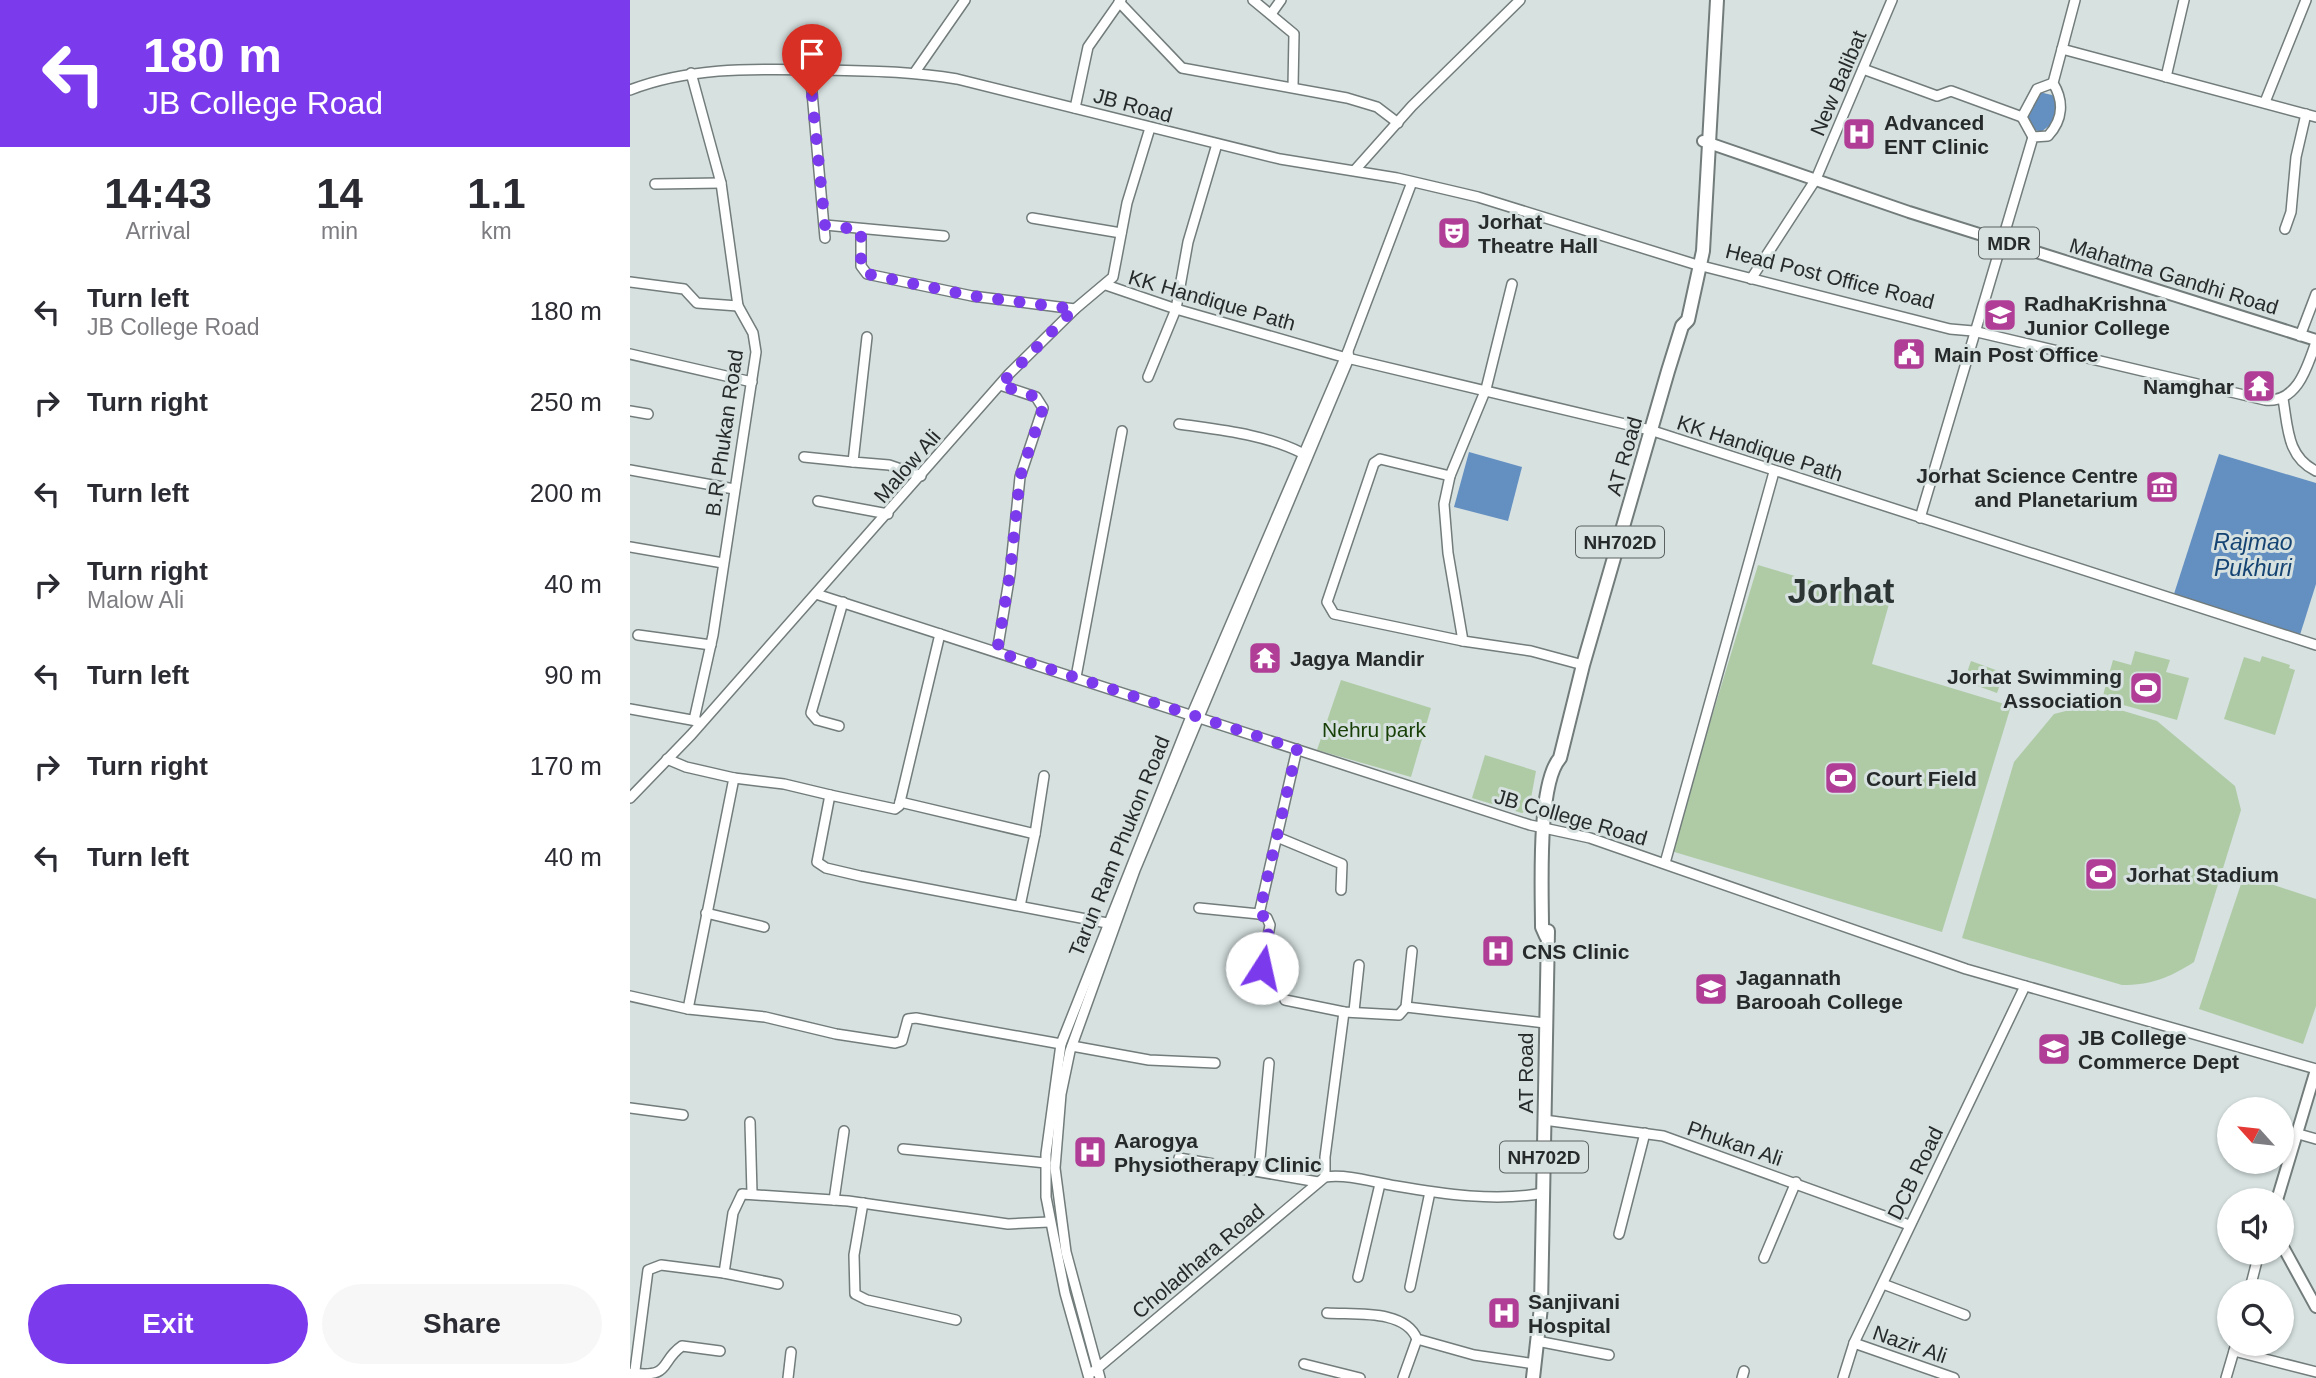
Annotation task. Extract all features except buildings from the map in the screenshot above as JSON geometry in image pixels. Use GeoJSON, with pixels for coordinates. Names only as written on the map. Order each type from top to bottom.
{"type":"FeatureCollection","features":[{"type":"Feature","properties":{"kind":"highway","name":"AT Road"},"geometry":{"type":"LineString","coordinates":[[1707,142],[1709,0]]}},
{"type":"Feature","properties":{"kind":"highway","name":"AT Road"},"geometry":{"type":"LineString","coordinates":[[1533,1378],[1543,1192],[1546,936],[1550,927],[1547,829],[1563,765],[1560,758],[1583,665],[1650,430],[1682,326],[1688,320],[1698,262],[1717,0]]}},
{"type":"Feature","properties":{"kind":"main road","name":"Mahatma Gandhi Road"},"geometry":{"type":"LineString","coordinates":[[1707,142],[2002,241],[2316,341]]}},
{"type":"Feature","properties":{"kind":"main road"},"geometry":{"type":"LineString","coordinates":[[2280,1188],[2316,1070]]}},
{"type":"Feature","properties":{"kind":"main road"},"geometry":{"type":"LineString","coordinates":[[2293,1265],[2316,1307]]}},
{"type":"Feature","properties":{"kind":"street"},"geometry":{"type":"LineString","coordinates":[[915,72],[965,0]]}},
{"type":"Feature","properties":{"kind":"street"},"geometry":{"type":"LineString","coordinates":[[1253,0],[1294,34],[1293,87]]}},
{"type":"Feature","properties":{"kind":"street"},"geometry":{"type":"LineString","coordinates":[[1271,14],[1281,0]]}},
{"type":"Feature","properties":{"kind":"street"},"geometry":{"type":"LineString","coordinates":[[1355,170],[1520,0]]}},
{"type":"Feature","properties":{"kind":"street","name":"New Balibat"},"geometry":{"type":"LineString","coordinates":[[1752,276],[1816,179],[1892,0]]}},
{"type":"Feature","properties":{"kind":"street"},"geometry":{"type":"LineString","coordinates":[[2033,137],[2048,136],[2059,118],[2062,100],[2053,83],[2076,0]]}},
{"type":"Feature","properties":{"kind":"street"},"geometry":{"type":"LineString","coordinates":[[2166,77],[2184,0]]}},
{"type":"Feature","properties":{"kind":"street"},"geometry":{"type":"LineString","coordinates":[[2265,102],[2306,0]]}},
{"type":"Feature","properties":{"kind":"street"},"geometry":{"type":"LineString","coordinates":[[1075,108],[1088,47],[1120,1],[1182,68],[1210,75],[1293,87],[1377,107],[1398,123]]}},
{"type":"Feature","properties":{"kind":"street"},"geometry":{"type":"LineString","coordinates":[[2062,49],[2311,115],[2296,156],[2291,212],[2285,229]]}},
{"type":"Feature","properties":{"kind":"street","name":"JB Road"},"geometry":{"type":"LineString","coordinates":[[630,90],[691,73],[766,68],[915,72],[1280,159],[1355,170],[1478,197],[1550,221],[1698,262]]}},
{"type":"Feature","properties":{"kind":"street"},"geometry":{"type":"LineString","coordinates":[[1863,69],[1937,96],[1951,90],[2022,117]]}},
{"type":"Feature","properties":{"kind":"street"},"geometry":{"type":"LineString","coordinates":[[810,70],[825,238]]}},
{"type":"Feature","properties":{"kind":"street","name":"B.R Phukan Road"},"geometry":{"type":"LineString","coordinates":[[691,73],[722,183],[737,306],[753,333],[756,352],[698,721]]}},
{"type":"Feature","properties":{"kind":"street"},"geometry":{"type":"LineString","coordinates":[[2033,137],[2024,125],[2022,117],[2034,93],[2053,83]]}},
{"type":"Feature","properties":{"kind":"street"},"geometry":{"type":"LineString","coordinates":[[1106,285],[1113,276],[1121,233],[1150,128]]}},
{"type":"Feature","properties":{"kind":"street"},"geometry":{"type":"LineString","coordinates":[[1920,518],[1973,331],[2033,137]]}},
{"type":"Feature","properties":{"kind":"street"},"geometry":{"type":"LineString","coordinates":[[1148,377],[1176,309],[1188,242],[1217,144]]}},
{"type":"Feature","properties":{"kind":"street","name":"Tarun Ram Phukon Road"},"geometry":{"type":"LineString","coordinates":[[1092,1376],[1049,1222],[1046,1163],[1066,1045],[1107,923],[1347,355],[1412,182]]}},
{"type":"Feature","properties":{"kind":"street"},"geometry":{"type":"LineString","coordinates":[[655,184],[722,183]]}},
{"type":"Feature","properties":{"kind":"street"},"geometry":{"type":"LineString","coordinates":[[1032,218],[1121,233]]}},
{"type":"Feature","properties":{"kind":"street"},"geometry":{"type":"LineString","coordinates":[[825,225],[944,236]]}},
{"type":"Feature","properties":{"kind":"street"},"geometry":{"type":"LineString","coordinates":[[861,230],[861,266],[867,274],[972,296],[1074,309]]}},
{"type":"Feature","properties":{"kind":"street","name":"Head Post Office Road"},"geometry":{"type":"LineString","coordinates":[[1698,262],[1957,328],[2245,396],[2283,399]]}},
{"type":"Feature","properties":{"kind":"street"},"geometry":{"type":"LineString","coordinates":[[630,282],[684,289],[697,303],[737,306]]}},
{"type":"Feature","properties":{"kind":"street"},"geometry":{"type":"LineString","coordinates":[[1463,641],[1444,517],[1451,476],[1486,389],[1512,284]]}},
{"type":"Feature","properties":{"kind":"street","name":"KK Handique Path"},"geometry":{"type":"LineString","coordinates":[[1106,285],[1176,309],[1347,355],[1650,430],[2316,645]]}},
{"type":"Feature","properties":{"kind":"street","name":"Malow Ali"},"geometry":{"type":"LineString","coordinates":[[630,798],[888,514],[1000,385],[1074,309],[1106,285]]}},
{"type":"Feature","properties":{"kind":"street"},"geometry":{"type":"LineString","coordinates":[[2300,335],[2316,294]]}},
{"type":"Feature","properties":{"kind":"street"},"geometry":{"type":"LineString","coordinates":[[853,462],[867,337]]}},
{"type":"Feature","properties":{"kind":"street"},"geometry":{"type":"LineString","coordinates":[[2316,341],[2296,387],[2283,399],[2292,449],[2297,459],[2316,471]]}},
{"type":"Feature","properties":{"kind":"street"},"geometry":{"type":"LineString","coordinates":[[630,354],[752,382]]}},
{"type":"Feature","properties":{"kind":"street","name":"Tarun Ram Phukon Road"},"geometry":{"type":"LineString","coordinates":[[1092,1376],[1066,1252],[1055,1168],[1066,1045],[1195,715],[1302,453],[1347,355]]}},
{"type":"Feature","properties":{"kind":"street"},"geometry":{"type":"LineString","coordinates":[[997,652],[1010,573],[1020,477],[1043,408],[1036,397],[1000,385]]}},
{"type":"Feature","properties":{"kind":"street"},"geometry":{"type":"LineString","coordinates":[[630,411],[648,414]]}},
{"type":"Feature","properties":{"kind":"street"},"geometry":{"type":"LineString","coordinates":[[1179,424],[1239,433],[1287,446],[1302,453]]}},
{"type":"Feature","properties":{"kind":"street"},"geometry":{"type":"LineString","coordinates":[[1076,677],[1122,431]]}},
{"type":"Feature","properties":{"kind":"street"},"geometry":{"type":"LineString","coordinates":[[804,457],[889,465],[921,476]]}},
{"type":"Feature","properties":{"kind":"street"},"geometry":{"type":"LineString","coordinates":[[1451,476],[1380,459],[1374,463],[1327,602],[1334,614],[1463,641],[1531,651],[1583,665]]}},
{"type":"Feature","properties":{"kind":"street"},"geometry":{"type":"LineString","coordinates":[[630,470],[656,472],[734,489]]}},
{"type":"Feature","properties":{"kind":"street"},"geometry":{"type":"LineString","coordinates":[[1665,863],[1774,472]]}},
{"type":"Feature","properties":{"kind":"street"},"geometry":{"type":"LineString","coordinates":[[818,501],[888,514]]}},
{"type":"Feature","properties":{"kind":"street"},"geometry":{"type":"LineString","coordinates":[[630,547],[723,563]]}},
{"type":"Feature","properties":{"kind":"street","name":"JB College Road"},"geometry":{"type":"LineString","coordinates":[[816,594],[1547,829],[1665,863],[1966,969],[2316,1070]]}},
{"type":"Feature","properties":{"kind":"street"},"geometry":{"type":"LineString","coordinates":[[839,726],[817,720],[811,713],[843,602]]}},
{"type":"Feature","properties":{"kind":"street"},"geometry":{"type":"LineString","coordinates":[[667,759],[686,767],[734,778],[784,784],[895,809],[901,802],[915,732],[940,634]]}},
{"type":"Feature","properties":{"kind":"street"},"geometry":{"type":"LineString","coordinates":[[638,635],[711,645]]}},
{"type":"Feature","properties":{"kind":"street"},"geometry":{"type":"LineString","coordinates":[[630,709],[698,721]]}},
{"type":"Feature","properties":{"kind":"street"},"geometry":{"type":"LineString","coordinates":[[1259,914],[1297,749]]}},
{"type":"Feature","properties":{"kind":"street"},"geometry":{"type":"LineString","coordinates":[[1020,906],[1044,776]]}},
{"type":"Feature","properties":{"kind":"street"},"geometry":{"type":"LineString","coordinates":[[688,1009],[734,778]]}},
{"type":"Feature","properties":{"kind":"street"},"geometry":{"type":"LineString","coordinates":[[830,795],[817,858],[822,867],[1107,923]]}},
{"type":"Feature","properties":{"kind":"street"},"geometry":{"type":"LineString","coordinates":[[901,802],[1035,834]]}},
{"type":"Feature","properties":{"kind":"street"},"geometry":{"type":"LineString","coordinates":[[1277,837],[1342,863],[1342,890]]}},
{"type":"Feature","properties":{"kind":"street"},"geometry":{"type":"LineString","coordinates":[[1199,908],[1259,914],[1267,918],[1270,925],[1262,968]]}},
{"type":"Feature","properties":{"kind":"street"},"geometry":{"type":"LineString","coordinates":[[706,913],[764,927]]}},
{"type":"Feature","properties":{"kind":"street"},"geometry":{"type":"LineString","coordinates":[[1285,1000],[1349,1012],[1399,1015],[1406,1007],[1412,951]]}},
{"type":"Feature","properties":{"kind":"street"},"geometry":{"type":"LineString","coordinates":[[1322,1179],[1359,965]]}},
{"type":"Feature","properties":{"kind":"street","name":"DCB Road"},"geometry":{"type":"LineString","coordinates":[[1843,1378],[1854,1343],[2025,986]]}},
{"type":"Feature","properties":{"kind":"street"},"geometry":{"type":"LineString","coordinates":[[630,996],[688,1009],[765,1017],[804,1028],[895,1043],[902,1041],[908,1019],[916,1018],[1149,1060],[1215,1063]]}},
{"type":"Feature","properties":{"kind":"street"},"geometry":{"type":"LineString","coordinates":[[1406,1007],[1545,1023]]}},
{"type":"Feature","properties":{"kind":"street"},"geometry":{"type":"LineString","coordinates":[[1259,1170],[1269,1063]]}},
{"type":"Feature","properties":{"kind":"street"},"geometry":{"type":"LineString","coordinates":[[630,1108],[683,1115]]}},
{"type":"Feature","properties":{"kind":"street","name":"Phukan Ali"},"geometry":{"type":"LineString","coordinates":[[1544,1120],[1663,1136],[1909,1225]]}},
{"type":"Feature","properties":{"kind":"street"},"geometry":{"type":"LineString","coordinates":[[750,1122],[752,1193]]}},
{"type":"Feature","properties":{"kind":"street"},"geometry":{"type":"LineString","coordinates":[[834,1200],[844,1131]]}},
{"type":"Feature","properties":{"kind":"street"},"geometry":{"type":"LineString","coordinates":[[1619,1234],[1645,1133]]}},
{"type":"Feature","properties":{"kind":"street"},"geometry":{"type":"LineString","coordinates":[[2295,1133],[2316,1139]]}},
{"type":"Feature","properties":{"kind":"street"},"geometry":{"type":"LineString","coordinates":[[904,1149],[1046,1163]]}},
{"type":"Feature","properties":{"kind":"street"},"geometry":{"type":"LineString","coordinates":[[1179,1158],[1322,1179],[1352,1177],[1430,1192],[1487,1195],[1543,1192]]}},
{"type":"Feature","properties":{"kind":"street","name":"Choladhara Road"},"geometry":{"type":"LineString","coordinates":[[1092,1376],[1322,1179]]}},
{"type":"Feature","properties":{"kind":"street"},"geometry":{"type":"LineString","coordinates":[[1764,1258],[1796,1182]]}},
{"type":"Feature","properties":{"kind":"street"},"geometry":{"type":"LineString","coordinates":[[1358,1277],[1380,1184]]}},
{"type":"Feature","properties":{"kind":"street"},"geometry":{"type":"LineString","coordinates":[[1410,1287],[1430,1192]]}},
{"type":"Feature","properties":{"kind":"street"},"geometry":{"type":"LineString","coordinates":[[724,1273],[737,1200],[742,1194],[863,1203],[1008,1224],[1049,1222]]}},
{"type":"Feature","properties":{"kind":"street"},"geometry":{"type":"LineString","coordinates":[[863,1203],[854,1255],[855,1294],[867,1300],[956,1320]]}},
{"type":"Feature","properties":{"kind":"street"},"geometry":{"type":"LineString","coordinates":[[720,1352],[682,1346],[664,1369],[651,1374],[633,1375],[648,1270],[661,1265],[724,1273],[778,1284]]}},
{"type":"Feature","properties":{"kind":"street"},"geometry":{"type":"LineString","coordinates":[[1883,1284],[1965,1315]]}},
{"type":"Feature","properties":{"kind":"street"},"geometry":{"type":"LineString","coordinates":[[1327,1312],[1402,1320],[1412,1327],[1417,1339],[1403,1378]]}},
{"type":"Feature","properties":{"kind":"street"},"geometry":{"type":"LineString","coordinates":[[1417,1339],[1474,1355],[1535,1364]]}},
{"type":"Feature","properties":{"kind":"street"},"geometry":{"type":"LineString","coordinates":[[1537,1341],[1609,1355]]}},
{"type":"Feature","properties":{"kind":"street","name":"Nazir Ali"},"geometry":{"type":"LineString","coordinates":[[1854,1343],[1954,1378]]}},
{"type":"Feature","properties":{"kind":"street"},"geometry":{"type":"LineString","coordinates":[[788,1378],[792,1352]]}},
{"type":"Feature","properties":{"kind":"street"},"geometry":{"type":"LineString","coordinates":[[2226,1378],[2232,1356]]}},
{"type":"Feature","properties":{"kind":"street"},"geometry":{"type":"LineString","coordinates":[[2264,1356],[2316,1372]]}},
{"type":"Feature","properties":{"kind":"street"},"geometry":{"type":"LineString","coordinates":[[1304,1364],[1360,1378]]}},
{"type":"Feature","properties":{"kind":"green space","name":"Court Field"},"geometry":{"type":"Polygon","coordinates":[[[1758,565],[1889,604],[1872,664],[2011,706],[1942,932],[1671,851],[1758,565]]]}},
{"type":"Feature","properties":{"kind":"green space","name":"Jorhat Swimming Association"},"geometry":{"type":"Polygon","coordinates":[[[2135,651],[2170,660],[2166,672],[2189,678],[2177,720],[2102,699],[2113,660],[2131,665],[2135,651]]]}},
{"type":"Feature","properties":{"kind":"green space"},"geometry":{"type":"Polygon","coordinates":[[[2262,656],[2290,665],[2289,668],[2295,670],[2275,735],[2224,719],[2244,657],[2260,662],[2262,656]]]}},
{"type":"Feature","properties":{"kind":"green space"},"geometry":{"type":"Polygon","coordinates":[[[1971,661],[2004,673],[1997,693],[1964,681],[1971,661]]]}},
{"type":"Feature","properties":{"kind":"green space","name":"Nehru park"},"geometry":{"type":"Polygon","coordinates":[[[1341,680],[1431,708],[1411,777],[1317,750],[1341,680]]]}},
{"type":"Feature","properties":{"kind":"green space","name":"Jorhat Stadium"},"geometry":{"type":"Polygon","coordinates":[[[2097,703],[2157,721],[2235,786],[2241,810],[2194,962],[2168,976],[2142,984],[2122,985],[1962,938],[2014,762],[2054,714],[2097,703]]]}},
{"type":"Feature","properties":{"kind":"green space"},"geometry":{"type":"Polygon","coordinates":[[[1485,755],[1536,771],[1529,809],[1522,813],[1472,798],[1485,755]]]}},
{"type":"Feature","properties":{"kind":"green space"},"geometry":{"type":"Polygon","coordinates":[[[2244,875],[2316,899],[2316,1006],[2303,1044],[2199,1009],[2244,875]]]}},
{"type":"Feature","properties":{"kind":"water"},"geometry":{"type":"Polygon","coordinates":[[[2039,92],[2052,95],[2059,103],[2054,122],[2041,132],[2029,128],[2026,118],[2039,92]]]}},
{"type":"Feature","properties":{"kind":"water"},"geometry":{"type":"Polygon","coordinates":[[[1469,452],[1522,467],[1508,521],[1454,507],[1469,452]]]}},
{"type":"Feature","properties":{"kind":"water","name":"Rajmao Pukhuri"},"geometry":{"type":"Polygon","coordinates":[[[2219,454],[2316,483],[2316,584],[2299,638],[2173,597],[2219,454]]]}},
{"type":"Feature","properties":{"kind":"place","name":"Advanced ENT Clinic"},"geometry":{"type":"Point","coordinates":[1859,134]}},
{"type":"Feature","properties":{"kind":"place","name":"Jorhat Theatre Hall"},"geometry":{"type":"Point","coordinates":[1454,233]}},
{"type":"Feature","properties":{"kind":"place","name":"RadhaKrishna Junior College"},"geometry":{"type":"Point","coordinates":[2000,315]}},
{"type":"Feature","properties":{"kind":"place","name":"Main Post Office"},"geometry":{"type":"Point","coordinates":[1909,354]}},
{"type":"Feature","properties":{"kind":"place","name":"Namghar"},"geometry":{"type":"Point","coordinates":[2259,386]}},
{"type":"Feature","properties":{"kind":"place","name":"Jorhat Science Centre and Planetarium"},"geometry":{"type":"Point","coordinates":[2162,487]}},
{"type":"Feature","properties":{"kind":"place","name":"Jagya Mandir"},"geometry":{"type":"Point","coordinates":[1265,658]}},
{"type":"Feature","properties":{"kind":"place","name":"Jorhat Swimming Association"},"geometry":{"type":"Point","coordinates":[2146,688]}},
{"type":"Feature","properties":{"kind":"place","name":"Court Field"},"geometry":{"type":"Point","coordinates":[1841,778]}},
{"type":"Feature","properties":{"kind":"place","name":"Jorhat Stadium"},"geometry":{"type":"Point","coordinates":[2101,874]}},
{"type":"Feature","properties":{"kind":"place","name":"CNS Clinic"},"geometry":{"type":"Point","coordinates":[1498,951]}},
{"type":"Feature","properties":{"kind":"place","name":"Jagannath Barooah College"},"geometry":{"type":"Point","coordinates":[1711,989]}},
{"type":"Feature","properties":{"kind":"place","name":"JB College Commerce Dept"},"geometry":{"type":"Point","coordinates":[2054,1049]}},
{"type":"Feature","properties":{"kind":"place","name":"Aarogya Physiotherapy Clinic"},"geometry":{"type":"Point","coordinates":[1090,1152]}},
{"type":"Feature","properties":{"kind":"place","name":"Sanjivani Hospital"},"geometry":{"type":"Point","coordinates":[1504,1313]}},
{"type":"Feature","properties":{"kind":"district","name":"Jorhat"},"geometry":{"type":"Point","coordinates":[1841,590]}},
{"type":"Feature","properties":{"kind":"route"},"geometry":{"type":"LineString","coordinates":[[812,96],[825,225],[861,230],[863,271],[873,276],[972,296],[1074,309],[1000,385],[1036,397],[1043,408],[1036,436],[1020,477],[1002,634],[997,652],[1297,749],[1259,914],[1265,915],[1270,925],[1262,968]]}}]}
